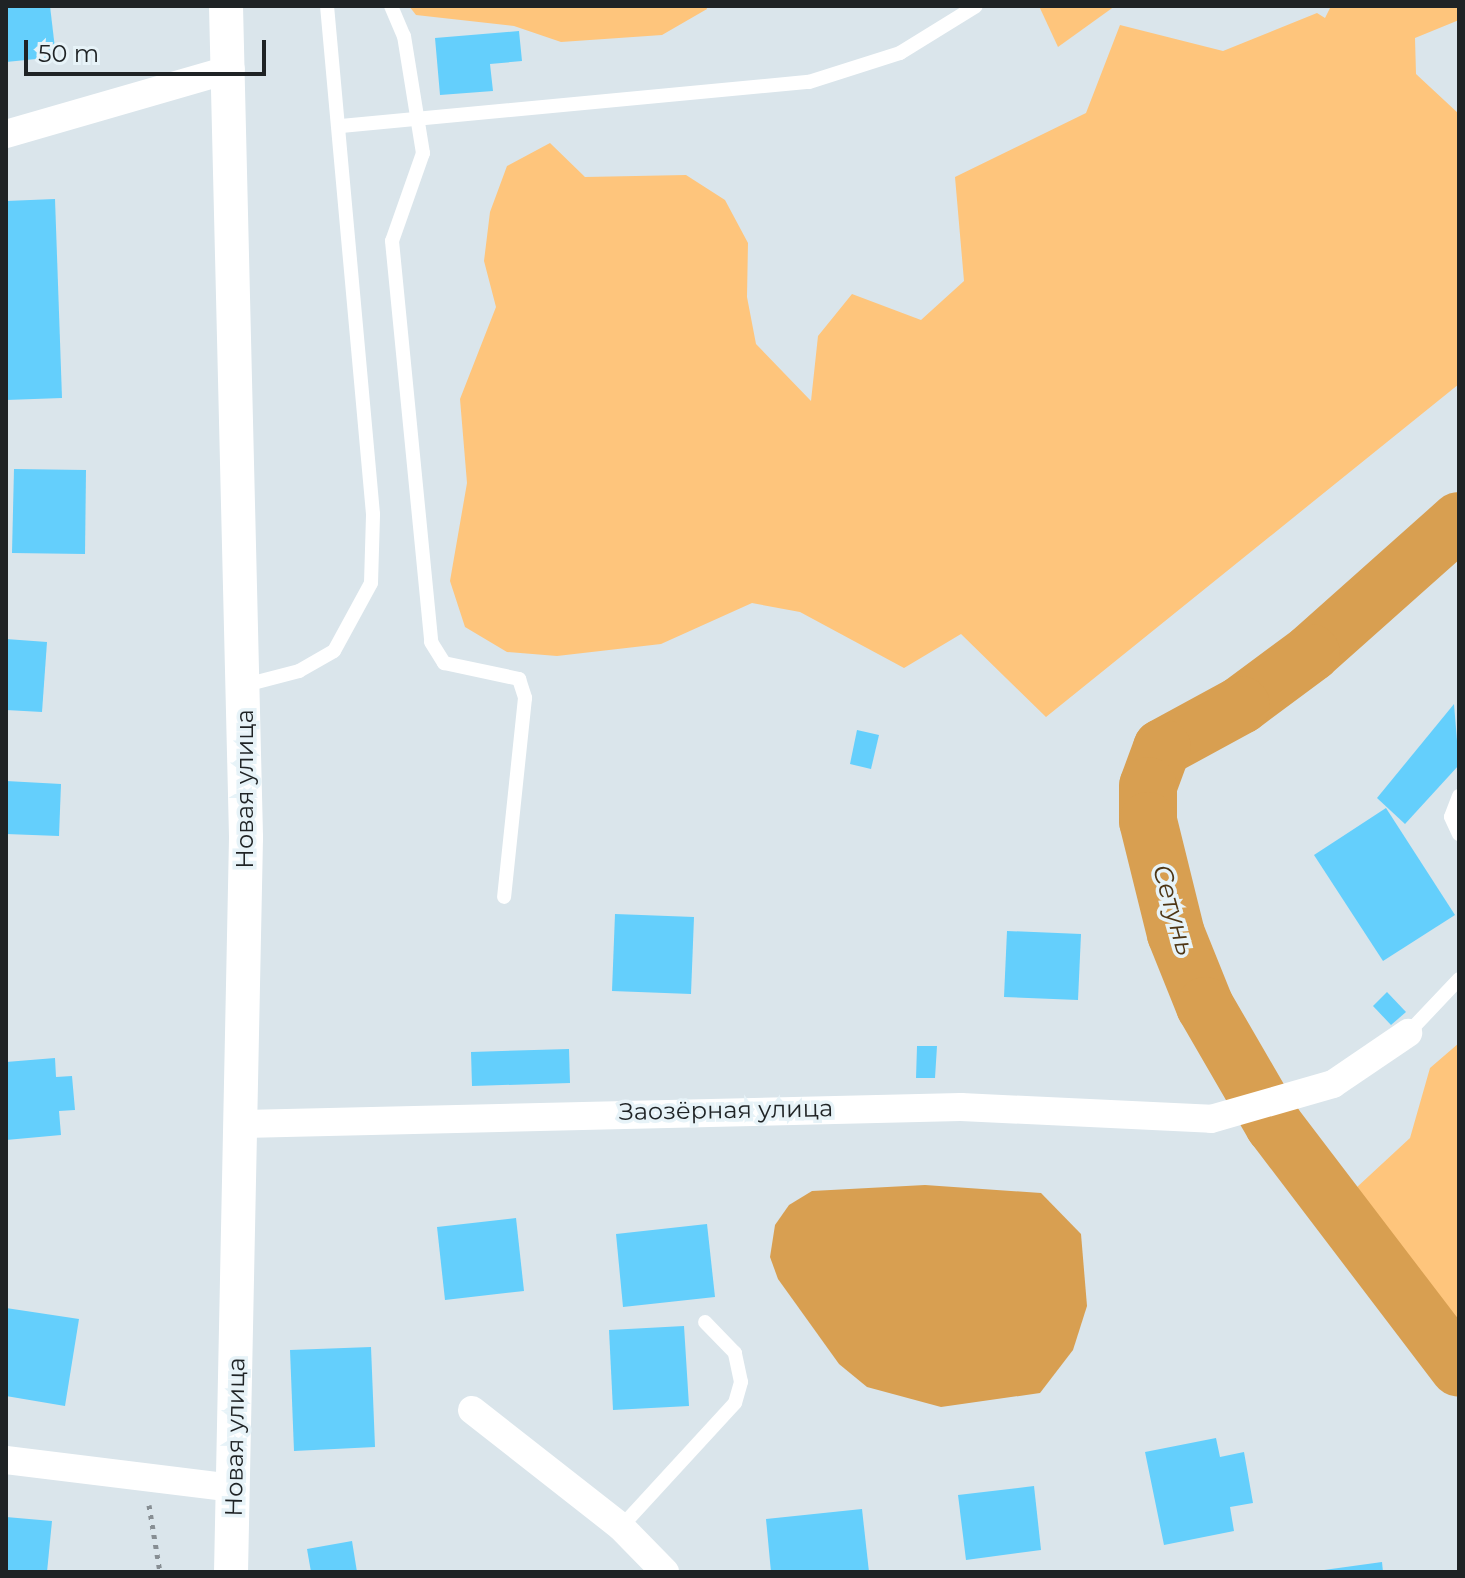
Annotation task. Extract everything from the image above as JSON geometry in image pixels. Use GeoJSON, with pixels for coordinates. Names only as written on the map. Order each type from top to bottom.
{"type":"FeatureCollection","features":[{"type":"Feature","properties":{"kind":"street","name":"Новая улица"},"geometry":{"type":"LineString","coordinates":[[226,6],[231,69],[245,685],[242,1124],[231,1572]]}},
{"type":"Feature","properties":{"kind":"street"},"geometry":{"type":"LineString","coordinates":[[6,134],[231,69]]}},
{"type":"Feature","properties":{"kind":"street","name":"Заозёрная улица"},"geometry":{"type":"LineString","coordinates":[[242,1124],[961,1107],[1211,1119],[1333,1084],[1408,1033]]}},
{"type":"Feature","properties":{"kind":"street"},"geometry":{"type":"LineString","coordinates":[[472,1410],[621,1527],[665,1572]]}},
{"type":"Feature","properties":{"kind":"street"},"geometry":{"type":"LineString","coordinates":[[6,1460],[234,1488]]}},
{"type":"Feature","properties":{"kind":"lane"},"geometry":{"type":"LineString","coordinates":[[245,685],[299,671],[334,651],[371,583],[373,514],[341,126],[327,6]]}},
{"type":"Feature","properties":{"kind":"lane"},"geometry":{"type":"LineString","coordinates":[[391,6],[404,36],[423,153],[392,241],[431,642],[444,663],[519,679],[525,698],[504,897]]}},
{"type":"Feature","properties":{"kind":"lane"},"geometry":{"type":"LineString","coordinates":[[341,126],[809,82],[900,53],[976,6]]}},
{"type":"Feature","properties":{"kind":"lane"},"geometry":{"type":"LineString","coordinates":[[1459,796],[1451,817],[1459,834]]}},
{"type":"Feature","properties":{"kind":"lane"},"geometry":{"type":"LineString","coordinates":[[1408,1033],[1459,979]]}},
{"type":"Feature","properties":{"kind":"lane"},"geometry":{"type":"LineString","coordinates":[[621,1527],[735,1403],[735,1353],[705,1322]]}},
{"type":"Feature","properties":{"kind":"path"},"geometry":{"type":"LineString","coordinates":[[141,1477],[160,1572]]}},
{"type":"Feature","properties":{"kind":"shaded area"},"geometry":{"type":"Polygon","coordinates":[[[409,6],[706,6],[707,9],[662,35],[561,42],[514,26],[416,15],[409,6]]]}},
{"type":"Feature","properties":{"kind":"shaded area"},"geometry":{"type":"Polygon","coordinates":[[[1039,6],[1115,6],[1058,47],[1039,6]]]}},
{"type":"Feature","properties":{"kind":"shaded area"},"geometry":{"type":"Polygon","coordinates":[[[1331,6],[1459,6],[1459,20],[1415,38],[1416,74],[1459,114],[1459,384],[1046,717],[961,634],[904,668],[800,612],[752,603],[661,644],[557,656],[507,652],[465,627],[450,581],[467,483],[460,399],[496,307],[484,261],[490,212],[507,166],[550,143],[585,177],[686,175],[725,200],[748,243],[747,297],[756,344],[811,401],[818,336],[852,294],[921,320],[964,281],[955,177],[1086,113],[1120,25],[1223,51],[1317,13],[1325,18],[1331,6]]]}},
{"type":"Feature","properties":{"kind":"shaded area"},"geometry":{"type":"Polygon","coordinates":[[[1459,1043],[1459,1339],[1361,1224],[1356,1188],[1410,1138],[1430,1068],[1459,1043]]]}},
{"type":"Feature","properties":{"kind":"shaded area"},"geometry":{"type":"Polygon","coordinates":[[[925,1185],[1041,1193],[1081,1234],[1087,1306],[1073,1350],[1040,1393],[941,1407],[867,1387],[839,1364],[778,1279],[770,1257],[775,1225],[789,1205],[812,1191],[925,1185]]]}},
{"type":"Feature","properties":{"kind":"building"},"geometry":{"type":"Polygon","coordinates":[[[6,6],[50,6],[56,57],[6,62],[6,6]]]}},
{"type":"Feature","properties":{"kind":"building"},"geometry":{"type":"Polygon","coordinates":[[[519,31],[522,61],[490,64],[493,91],[440,95],[435,38],[519,31]]]}},
{"type":"Feature","properties":{"kind":"building"},"geometry":{"type":"Polygon","coordinates":[[[55,199],[62,398],[6,400],[6,201],[55,199]]]}},
{"type":"Feature","properties":{"kind":"building"},"geometry":{"type":"Polygon","coordinates":[[[14,469],[86,470],[85,554],[12,553],[14,469]]]}},
{"type":"Feature","properties":{"kind":"building"},"geometry":{"type":"Polygon","coordinates":[[[6,639],[47,642],[42,712],[6,710],[6,639]]]}},
{"type":"Feature","properties":{"kind":"building"},"geometry":{"type":"Polygon","coordinates":[[[1454,704],[1459,765],[1405,824],[1377,798],[1454,704]]]}},
{"type":"Feature","properties":{"kind":"building"},"geometry":{"type":"Polygon","coordinates":[[[857,730],[879,735],[871,769],[850,764],[857,730]]]}},
{"type":"Feature","properties":{"kind":"building"},"geometry":{"type":"Polygon","coordinates":[[[6,781],[61,784],[59,836],[6,834],[6,781]]]}},
{"type":"Feature","properties":{"kind":"building"},"geometry":{"type":"Polygon","coordinates":[[[1386,808],[1455,915],[1383,961],[1314,855],[1386,808]]]}},
{"type":"Feature","properties":{"kind":"building"},"geometry":{"type":"Polygon","coordinates":[[[615,914],[694,917],[691,994],[612,991],[615,914]]]}},
{"type":"Feature","properties":{"kind":"building"},"geometry":{"type":"Polygon","coordinates":[[[1007,931],[1081,934],[1078,1000],[1004,997],[1007,931]]]}},
{"type":"Feature","properties":{"kind":"building"},"geometry":{"type":"Polygon","coordinates":[[[1387,992],[1406,1012],[1391,1025],[1373,1006],[1387,992]]]}},
{"type":"Feature","properties":{"kind":"building"},"geometry":{"type":"Polygon","coordinates":[[[917,1046],[937,1046],[935,1078],[916,1078],[917,1046]]]}},
{"type":"Feature","properties":{"kind":"building"},"geometry":{"type":"Polygon","coordinates":[[[569,1049],[570,1083],[472,1086],[471,1052],[569,1049]]]}},
{"type":"Feature","properties":{"kind":"building"},"geometry":{"type":"Polygon","coordinates":[[[55,1058],[56,1077],[72,1076],[75,1110],[59,1111],[61,1135],[6,1140],[6,1062],[55,1058]]]}},
{"type":"Feature","properties":{"kind":"building"},"geometry":{"type":"Polygon","coordinates":[[[516,1218],[524,1291],[445,1300],[437,1227],[516,1218]]]}},
{"type":"Feature","properties":{"kind":"building"},"geometry":{"type":"Polygon","coordinates":[[[707,1224],[715,1297],[623,1307],[616,1234],[707,1224]]]}},
{"type":"Feature","properties":{"kind":"building"},"geometry":{"type":"Polygon","coordinates":[[[6,1308],[79,1319],[65,1406],[6,1396],[6,1308]]]}},
{"type":"Feature","properties":{"kind":"building"},"geometry":{"type":"Polygon","coordinates":[[[684,1326],[689,1406],[613,1410],[609,1330],[684,1326]]]}},
{"type":"Feature","properties":{"kind":"building"},"geometry":{"type":"Polygon","coordinates":[[[371,1347],[375,1447],[294,1451],[290,1350],[371,1347]]]}},
{"type":"Feature","properties":{"kind":"building"},"geometry":{"type":"Polygon","coordinates":[[[1216,1438],[1220,1457],[1244,1452],[1253,1503],[1230,1507],[1234,1531],[1164,1545],[1145,1452],[1216,1438]]]}},
{"type":"Feature","properties":{"kind":"building"},"geometry":{"type":"Polygon","coordinates":[[[1034,1486],[1041,1550],[966,1560],[958,1495],[1034,1486]]]}},
{"type":"Feature","properties":{"kind":"building"},"geometry":{"type":"Polygon","coordinates":[[[862,1509],[869,1572],[771,1572],[766,1519],[862,1509]]]}},
{"type":"Feature","properties":{"kind":"building"},"geometry":{"type":"Polygon","coordinates":[[[6,1517],[52,1521],[47,1572],[6,1572],[6,1517]]]}},
{"type":"Feature","properties":{"kind":"building"},"geometry":{"type":"Polygon","coordinates":[[[352,1541],[357,1572],[311,1572],[307,1549],[352,1541]]]}},
{"type":"Feature","properties":{"kind":"building"},"geometry":{"type":"Polygon","coordinates":[[[1382,1562],[1383,1572],[1324,1572],[1324,1570],[1382,1562]]]}},
{"type":"Feature","properties":{"kind":"waterway","name":"Сетунь"},"geometry":{"type":"LineString","coordinates":[[1459,521],[1311,653],[1241,705],[1162,748],[1148,786],[1148,821],[1176,934],[1205,1006],[1274,1125],[1459,1368]]}}]}
